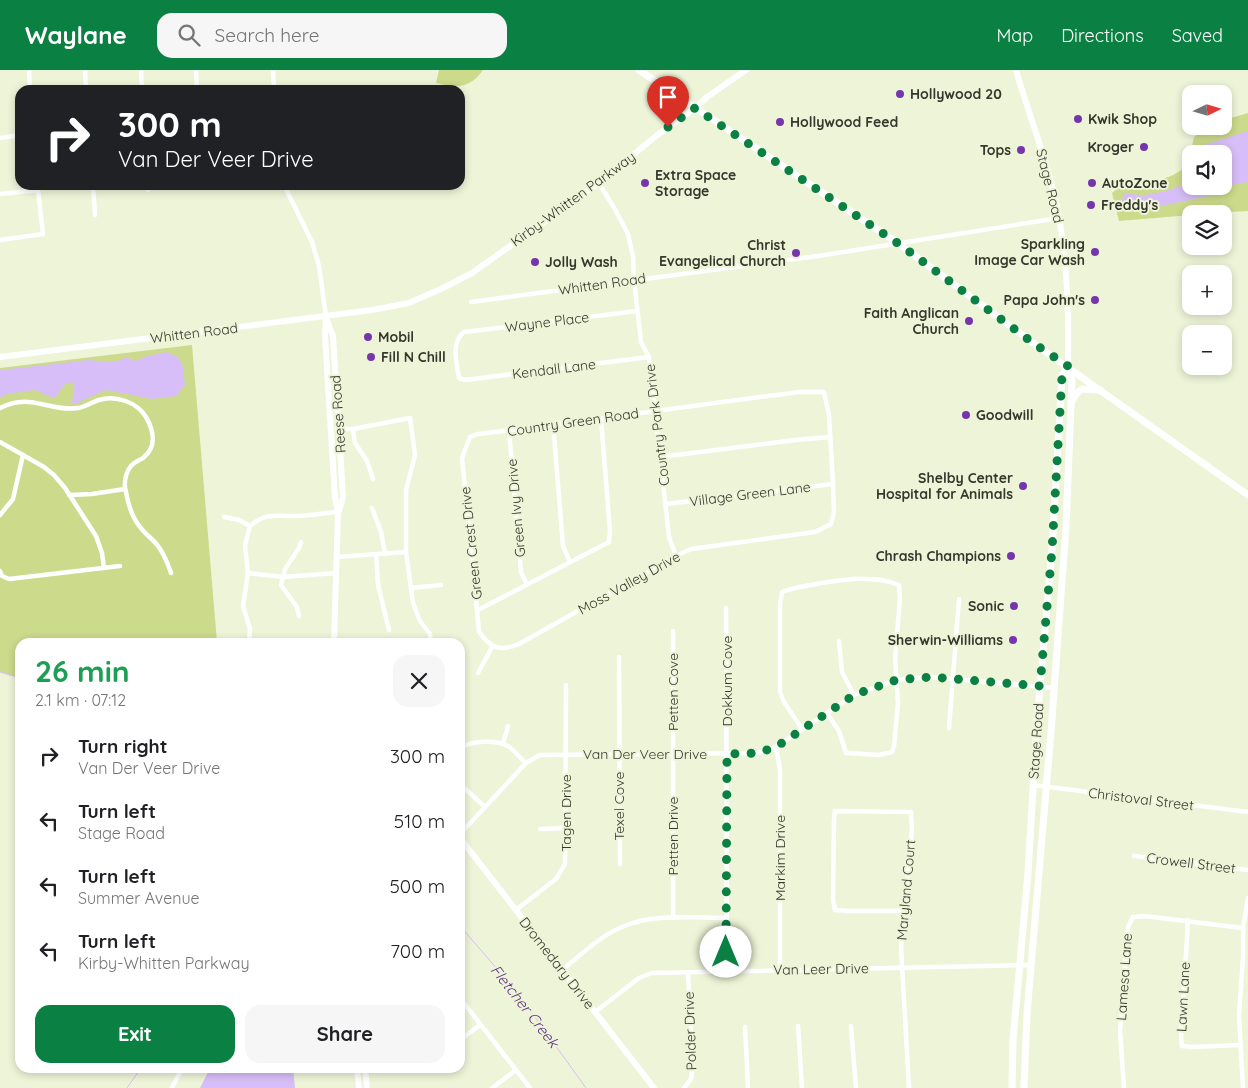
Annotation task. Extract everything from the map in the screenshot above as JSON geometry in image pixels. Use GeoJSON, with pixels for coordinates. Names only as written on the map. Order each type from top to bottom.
{"type":"FeatureCollection","features":[{"type":"Feature","properties":{"kind":"main road"},"geometry":{"type":"LineString","coordinates":[[640,70],[899,244],[1036,345],[1248,495]]}},
{"type":"Feature","properties":{"kind":"main road","name":"Kirby-Whitten Parkway"},"geometry":{"type":"LineString","coordinates":[[444,288],[472,273],[599,183],[656,136],[746,70]]}},
{"type":"Feature","properties":{"kind":"main road","name":"Stage Road"},"geometry":{"type":"LineString","coordinates":[[1016,70],[1046,167],[1059,218],[1068,294],[1068,366],[1072,382],[1054,688],[1025,1040],[1024,1088]]}},
{"type":"Feature","properties":{"kind":"main road","name":"Whitten Road"},"geometry":{"type":"LineString","coordinates":[[0,357],[372,310],[408,303],[444,288]]}},
{"type":"Feature","properties":{"kind":"main road","name":"Reese Road"},"geometry":{"type":"LineString","coordinates":[[326,316],[333,336],[339,429],[343,497],[338,512]]}},
{"type":"Feature","properties":{"kind":"main road","name":"Reese Road"},"geometry":{"type":"LineString","coordinates":[[326,316],[325,336],[335,498],[338,512],[334,638]]}},
{"type":"Feature","properties":{"kind":"main road","name":"Stage Road"},"geometry":{"type":"LineString","coordinates":[[1012,1087],[1013,1040],[1028,873],[1062,376],[1068,366]]}},
{"type":"Feature","properties":{"kind":"main road"},"geometry":{"type":"LineString","coordinates":[[1071,404],[1076,394],[1082,389],[1101,390]]}},
{"type":"Feature","properties":{"kind":"main road"},"geometry":{"type":"LineString","coordinates":[[1057,469],[1063,470],[1065,473],[1064,483],[1067,492]]}},
{"type":"Feature","properties":{"kind":"main road","name":"Dromedary Drive"},"geometry":{"type":"LineString","coordinates":[[465,844],[654,1088]]}},
{"type":"Feature","properties":{"kind":"main road"},"geometry":{"type":"LineString","coordinates":[[358,1073],[359,1088]]}},
{"type":"Feature","properties":{"kind":"main road"},"geometry":{"type":"LineString","coordinates":[[366,1073],[367,1088]]}},
{"type":"Feature","properties":{"kind":"street"},"geometry":{"type":"LineString","coordinates":[[29,70],[30,85]]}},
{"type":"Feature","properties":{"kind":"street"},"geometry":{"type":"LineString","coordinates":[[85,70],[86,85]]}},
{"type":"Feature","properties":{"kind":"street"},"geometry":{"type":"LineString","coordinates":[[140,70],[142,85]]}},
{"type":"Feature","properties":{"kind":"street"},"geometry":{"type":"LineString","coordinates":[[196,70],[197,85]]}},
{"type":"Feature","properties":{"kind":"street"},"geometry":{"type":"LineString","coordinates":[[273,70],[274,85]]}},
{"type":"Feature","properties":{"kind":"street"},"geometry":{"type":"LineString","coordinates":[[0,138],[15,136]]}},
{"type":"Feature","properties":{"kind":"street","name":"Country Park Drive"},"geometry":{"type":"LineString","coordinates":[[599,183],[618,213],[628,234],[633,257],[641,342],[649,357],[656,410],[669,537],[676,556]]}},
{"type":"Feature","properties":{"kind":"street"},"geometry":{"type":"LineString","coordinates":[[0,194],[38,190],[43,234],[0,240]]}},
{"type":"Feature","properties":{"kind":"street"},"geometry":{"type":"LineString","coordinates":[[93,190],[95,215]]}},
{"type":"Feature","properties":{"kind":"street","name":"Reese Road"},"geometry":{"type":"LineString","coordinates":[[286,190],[312,242],[319,266],[326,316]]}},
{"type":"Feature","properties":{"kind":"street","name":"Whitten Road"},"geometry":{"type":"LineString","coordinates":[[471,302],[811,257],[1059,218]]}},
{"type":"Feature","properties":{"kind":"street","name":"Wayne Place"},"geometry":{"type":"LineString","coordinates":[[459,378],[455,347],[459,336],[464,332],[637,311]]}},
{"type":"Feature","properties":{"kind":"street","name":"Kendall Lane"},"geometry":{"type":"LineString","coordinates":[[459,378],[465,380],[649,357]]}},
{"type":"Feature","properties":{"kind":"street","name":"Country Green Road"},"geometry":{"type":"LineString","coordinates":[[470,437],[478,434],[601,419],[656,410],[800,392],[824,392],[830,416],[830,437]]}},
{"type":"Feature","properties":{"kind":"street"},"geometry":{"type":"LineString","coordinates":[[0,408],[16,402],[28,401],[68,409],[83,407],[107,398],[117,399],[134,405],[144,414],[150,425],[153,440],[152,448],[148,454],[134,463],[128,470],[125,478],[125,489],[136,520],[140,527],[158,545],[171,573]]}},
{"type":"Feature","properties":{"kind":"street"},"geometry":{"type":"LineString","coordinates":[[331,430],[353,429],[410,418],[415,455],[406,490],[406,552],[413,603],[420,621],[430,634],[430,638]]}},
{"type":"Feature","properties":{"kind":"street"},"geometry":{"type":"LineString","coordinates":[[478,610],[609,542],[610,531],[601,419]]}},
{"type":"Feature","properties":{"kind":"street"},"geometry":{"type":"LineString","coordinates":[[553,424],[564,546],[570,562]]}},
{"type":"Feature","properties":{"kind":"street"},"geometry":{"type":"LineString","coordinates":[[353,429],[355,443],[367,461],[373,479]]}},
{"type":"Feature","properties":{"kind":"street","name":"Green Ivy Drive"},"geometry":{"type":"LineString","coordinates":[[510,430],[521,572],[527,586]]}},
{"type":"Feature","properties":{"kind":"street","name":"Green Crest Drive"},"geometry":{"type":"LineString","coordinates":[[470,437],[462,458],[479,631],[485,641],[492,647]]}},
{"type":"Feature","properties":{"kind":"street"},"geometry":{"type":"LineString","coordinates":[[660,457],[830,437],[833,484]]}},
{"type":"Feature","properties":{"kind":"street"},"geometry":{"type":"LineString","coordinates":[[0,442],[54,475],[96,536],[102,553],[104,568]]}},
{"type":"Feature","properties":{"kind":"street"},"geometry":{"type":"LineString","coordinates":[[0,515],[13,498],[23,455]]}},
{"type":"Feature","properties":{"kind":"street","name":"Village Green Lane"},"geometry":{"type":"LineString","coordinates":[[666,504],[833,484]]}},
{"type":"Feature","properties":{"kind":"street","name":"Moss Valley Drive"},"geometry":{"type":"LineString","coordinates":[[492,647],[510,648],[519,644],[691,549],[815,532],[831,524],[834,512],[833,484]]}},
{"type":"Feature","properties":{"kind":"street"},"geometry":{"type":"LineString","coordinates":[[69,495],[125,489]]}},
{"type":"Feature","properties":{"kind":"street"},"geometry":{"type":"LineString","coordinates":[[372,508],[381,532],[385,554]]}},
{"type":"Feature","properties":{"kind":"street"},"geometry":{"type":"LineString","coordinates":[[249,638],[250,629],[243,606],[248,573],[245,545],[250,526],[258,519],[268,515],[296,516],[338,512]]}},
{"type":"Feature","properties":{"kind":"street"},"geometry":{"type":"LineString","coordinates":[[224,517],[240,520],[250,526]]}},
{"type":"Feature","properties":{"kind":"street"},"geometry":{"type":"LineString","coordinates":[[299,616],[297,607],[281,585],[289,561],[296,553],[301,542]]}},
{"type":"Feature","properties":{"kind":"street"},"geometry":{"type":"LineString","coordinates":[[337,557],[406,552]]}},
{"type":"Feature","properties":{"kind":"street"},"geometry":{"type":"LineString","coordinates":[[376,554],[378,585],[389,630]]}},
{"type":"Feature","properties":{"kind":"street"},"geometry":{"type":"LineString","coordinates":[[0,571],[2,576],[8,579],[120,566]]}},
{"type":"Feature","properties":{"kind":"street"},"geometry":{"type":"LineString","coordinates":[[248,573],[283,577],[336,573]]}},
{"type":"Feature","properties":{"kind":"street"},"geometry":{"type":"LineString","coordinates":[[802,729],[784,702],[780,692],[780,604],[782,592],[815,584],[857,578],[899,585],[900,598],[895,658],[898,703],[892,752],[879,755],[846,753],[839,731],[827,713]]}},
{"type":"Feature","properties":{"kind":"street"},"geometry":{"type":"LineString","coordinates":[[411,588],[441,586]]}},
{"type":"Feature","properties":{"kind":"street"},"geometry":{"type":"LineString","coordinates":[[948,728],[959,599]]}},
{"type":"Feature","properties":{"kind":"street","name":"Dokkum Cove"},"geometry":{"type":"LineString","coordinates":[[726,608],[727,971]]}},
{"type":"Feature","properties":{"kind":"street","name":"Petten Cove"},"geometry":{"type":"LineString","coordinates":[[673,631],[673,753]]}},
{"type":"Feature","properties":{"kind":"street"},"geometry":{"type":"LineString","coordinates":[[839,641],[842,672],[854,695]]}},
{"type":"Feature","properties":{"kind":"street"},"geometry":{"type":"LineString","coordinates":[[478,673],[492,647]]}},
{"type":"Feature","properties":{"kind":"street","name":"Texel Cove"},"geometry":{"type":"LineString","coordinates":[[619,657],[620,864]]}},
{"type":"Feature","properties":{"kind":"street","name":"Van Der Veer Drive"},"geometry":{"type":"LineString","coordinates":[[465,828],[526,763],[540,755],[757,753],[776,747],[854,695],[896,680],[925,677],[952,678],[1054,688]]}},
{"type":"Feature","properties":{"kind":"street","name":"Tagen Drive"},"geometry":{"type":"LineString","coordinates":[[516,910],[556,879],[562,872],[566,860],[566,685]]}},
{"type":"Feature","properties":{"kind":"street"},"geometry":{"type":"LineString","coordinates":[[503,744],[508,726]]}},
{"type":"Feature","properties":{"kind":"street"},"geometry":{"type":"LineString","coordinates":[[465,746],[474,743],[503,744],[508,746],[526,763]]}},
{"type":"Feature","properties":{"kind":"street","name":"Markim Drive"},"geometry":{"type":"LineString","coordinates":[[776,747],[780,770],[780,970]]}},
{"type":"Feature","properties":{"kind":"street","name":"Petten Drive"},"geometry":{"type":"LineString","coordinates":[[673,753],[673,918]]}},
{"type":"Feature","properties":{"kind":"street","name":"Christoval Street"},"geometry":{"type":"LineString","coordinates":[[1033,785],[1248,812]]}},
{"type":"Feature","properties":{"kind":"street"},"geometry":{"type":"LineString","coordinates":[[465,789],[484,807]]}},
{"type":"Feature","properties":{"kind":"street","name":"Maryland Court"},"geometry":{"type":"LineString","coordinates":[[904,911],[836,910],[833,900],[835,811],[912,812],[912,830],[901,947],[909,1088]]}},
{"type":"Feature","properties":{"kind":"street"},"geometry":{"type":"LineString","coordinates":[[540,829],[566,828]]}},
{"type":"Feature","properties":{"kind":"street","name":"Crowell Street"},"geometry":{"type":"LineString","coordinates":[[1134,856],[1248,870]]}},
{"type":"Feature","properties":{"kind":"street"},"geometry":{"type":"LineString","coordinates":[[1243,1088],[1238,1019],[1245,957],[1243,928],[1248,898]]}},
{"type":"Feature","properties":{"kind":"street","name":"Lamesa Lane"},"geometry":{"type":"LineString","coordinates":[[1124,1088],[1120,1031],[1128,927],[1133,917],[1144,916],[1188,920],[1243,928]]}},
{"type":"Feature","properties":{"kind":"street"},"geometry":{"type":"LineString","coordinates":[[562,970],[622,926],[644,920],[726,918]]}},
{"type":"Feature","properties":{"kind":"street","name":"Lawn Lane"},"geometry":{"type":"LineString","coordinates":[[1188,920],[1180,1038],[1182,1046],[1190,1048],[1240,1045]]}},
{"type":"Feature","properties":{"kind":"street","name":"Van Leer Drive"},"geometry":{"type":"LineString","coordinates":[[595,1012],[642,976],[657,973],[1031,965]]}},
{"type":"Feature","properties":{"kind":"street","name":"Polder Drive"},"geometry":{"type":"LineString","coordinates":[[684,1088],[691,1079],[693,1067],[688,972]]}},
{"type":"Feature","properties":{"kind":"street"},"geometry":{"type":"LineString","coordinates":[[465,1004],[530,1088]]}},
{"type":"Feature","properties":{"kind":"street"},"geometry":{"type":"LineString","coordinates":[[465,1036],[480,1024]]}},
{"type":"Feature","properties":{"kind":"street"},"geometry":{"type":"LineString","coordinates":[[798,1026],[802,1088]]}},
{"type":"Feature","properties":{"kind":"street"},"geometry":{"type":"LineString","coordinates":[[851,1026],[856,1088]]}},
{"type":"Feature","properties":{"kind":"street"},"geometry":{"type":"LineString","coordinates":[[744,1028],[748,1088]]}},
{"type":"Feature","properties":{"kind":"street"},"geometry":{"type":"LineString","coordinates":[[492,1088],[516,1070]]}},
{"type":"Feature","properties":{"kind":"street"},"geometry":{"type":"LineString","coordinates":[[172,1088],[180,1073]]}},
{"type":"Feature","properties":{"kind":"green space"},"geometry":{"type":"Polygon","coordinates":[[[439,70],[483,70],[473,81],[465,85],[436,83],[439,70]]]}},
{"type":"Feature","properties":{"kind":"green space"},"geometry":{"type":"Polygon","coordinates":[[[1248,113],[1248,211],[1232,212],[1232,205],[1182,205],[1182,216],[1119,221],[1112,193],[1117,189],[1165,178],[1182,170],[1182,195],[1232,195],[1232,145],[1192,145],[1194,137],[1197,135],[1232,135],[1232,118],[1248,113]]]}},
{"type":"Feature","properties":{"kind":"green space"},"geometry":{"type":"Polygon","coordinates":[[[192,345],[217,638],[15,638],[15,676],[0,672],[0,368],[192,345]]]}},
{"type":"Feature","properties":{"kind":"shaded area"},"geometry":{"type":"Polygon","coordinates":[[[1248,131],[1248,182],[1232,185],[1232,145],[1204,145],[1248,131]]]}},
{"type":"Feature","properties":{"kind":"shaded area"},"geometry":{"type":"Polygon","coordinates":[[[1182,185],[1182,195],[1213,195],[1133,212],[1128,210],[1122,200],[1124,194],[1152,194],[1182,185]]]}},
{"type":"Feature","properties":{"kind":"shaded area"},"geometry":{"type":"Polygon","coordinates":[[[167,352],[179,358],[183,367],[185,385],[176,396],[152,399],[106,390],[77,403],[72,403],[74,384],[71,382],[64,385],[57,396],[53,398],[35,390],[7,394],[0,398],[0,370],[89,360],[109,362],[126,357],[135,361],[147,356],[167,352]]]}},
{"type":"Feature","properties":{"kind":"shaded area"},"geometry":{"type":"Polygon","coordinates":[[[208,1073],[294,1073],[295,1088],[200,1088],[208,1073]]]}},
{"type":"Feature","properties":{"kind":"waterway","name":"Fletcher Creek"},"geometry":{"type":"LineString","coordinates":[[0,672],[15,676]]}},
{"type":"Feature","properties":{"kind":"waterway","name":"Fletcher Creek"},"geometry":{"type":"LineString","coordinates":[[465,932],[517,992],[586,1088]]}},
{"type":"Feature","properties":{"kind":"waterway"},"geometry":{"type":"LineString","coordinates":[[127,1088],[138,1073]]}},
{"type":"Feature","properties":{"kind":"place","name":"Hollywood 20"},"geometry":{"type":"Point","coordinates":[900,94]}},
{"type":"Feature","properties":{"kind":"place","name":"Kwik Shop"},"geometry":{"type":"Point","coordinates":[1078,119]}},
{"type":"Feature","properties":{"kind":"place","name":"Hollywood Feed"},"geometry":{"type":"Point","coordinates":[780,122]}},
{"type":"Feature","properties":{"kind":"place","name":"Kroger"},"geometry":{"type":"Point","coordinates":[1144,147]}},
{"type":"Feature","properties":{"kind":"place","name":"Tops"},"geometry":{"type":"Point","coordinates":[1021,150]}},
{"type":"Feature","properties":{"kind":"place","name":"Extra Space Storage"},"geometry":{"type":"Point","coordinates":[645,183]}},
{"type":"Feature","properties":{"kind":"place","name":"AutoZone"},"geometry":{"type":"Point","coordinates":[1092,183]}},
{"type":"Feature","properties":{"kind":"place","name":"Freddy's"},"geometry":{"type":"Point","coordinates":[1091,205]}},
{"type":"Feature","properties":{"kind":"place","name":"Sparkling Image Car Wash"},"geometry":{"type":"Point","coordinates":[1095,252]}},
{"type":"Feature","properties":{"kind":"place","name":"Christ Evangelical Church"},"geometry":{"type":"Point","coordinates":[796,253]}},
{"type":"Feature","properties":{"kind":"place","name":"Jolly Wash"},"geometry":{"type":"Point","coordinates":[535,262]}},
{"type":"Feature","properties":{"kind":"place","name":"Papa John's"},"geometry":{"type":"Point","coordinates":[1095,300]}},
{"type":"Feature","properties":{"kind":"place","name":"Faith Anglican Church"},"geometry":{"type":"Point","coordinates":[969,321]}},
{"type":"Feature","properties":{"kind":"place","name":"Mobil"},"geometry":{"type":"Point","coordinates":[368,337]}},
{"type":"Feature","properties":{"kind":"place","name":"Fill N Chill"},"geometry":{"type":"Point","coordinates":[371,357]}},
{"type":"Feature","properties":{"kind":"place","name":"Goodwill"},"geometry":{"type":"Point","coordinates":[966,415]}},
{"type":"Feature","properties":{"kind":"place","name":"Shelby Center Hospital for Animals"},"geometry":{"type":"Point","coordinates":[1023,486]}},
{"type":"Feature","properties":{"kind":"place","name":"Chrash Champions"},"geometry":{"type":"Point","coordinates":[1011,556]}},
{"type":"Feature","properties":{"kind":"place","name":"Sonic"},"geometry":{"type":"Point","coordinates":[1014,606]}},
{"type":"Feature","properties":{"kind":"place","name":"Sherwin-Williams"},"geometry":{"type":"Point","coordinates":[1013,640]}},
{"type":"Feature","properties":{"kind":"route"},"geometry":{"type":"LineString","coordinates":[[668,127],[695,108],[899,244],[1036,345],[1068,366],[1062,376],[1052,550],[1040,686],[931,677],[896,680],[854,695],[776,747],[757,753],[727,754],[726,952]]}}]}
